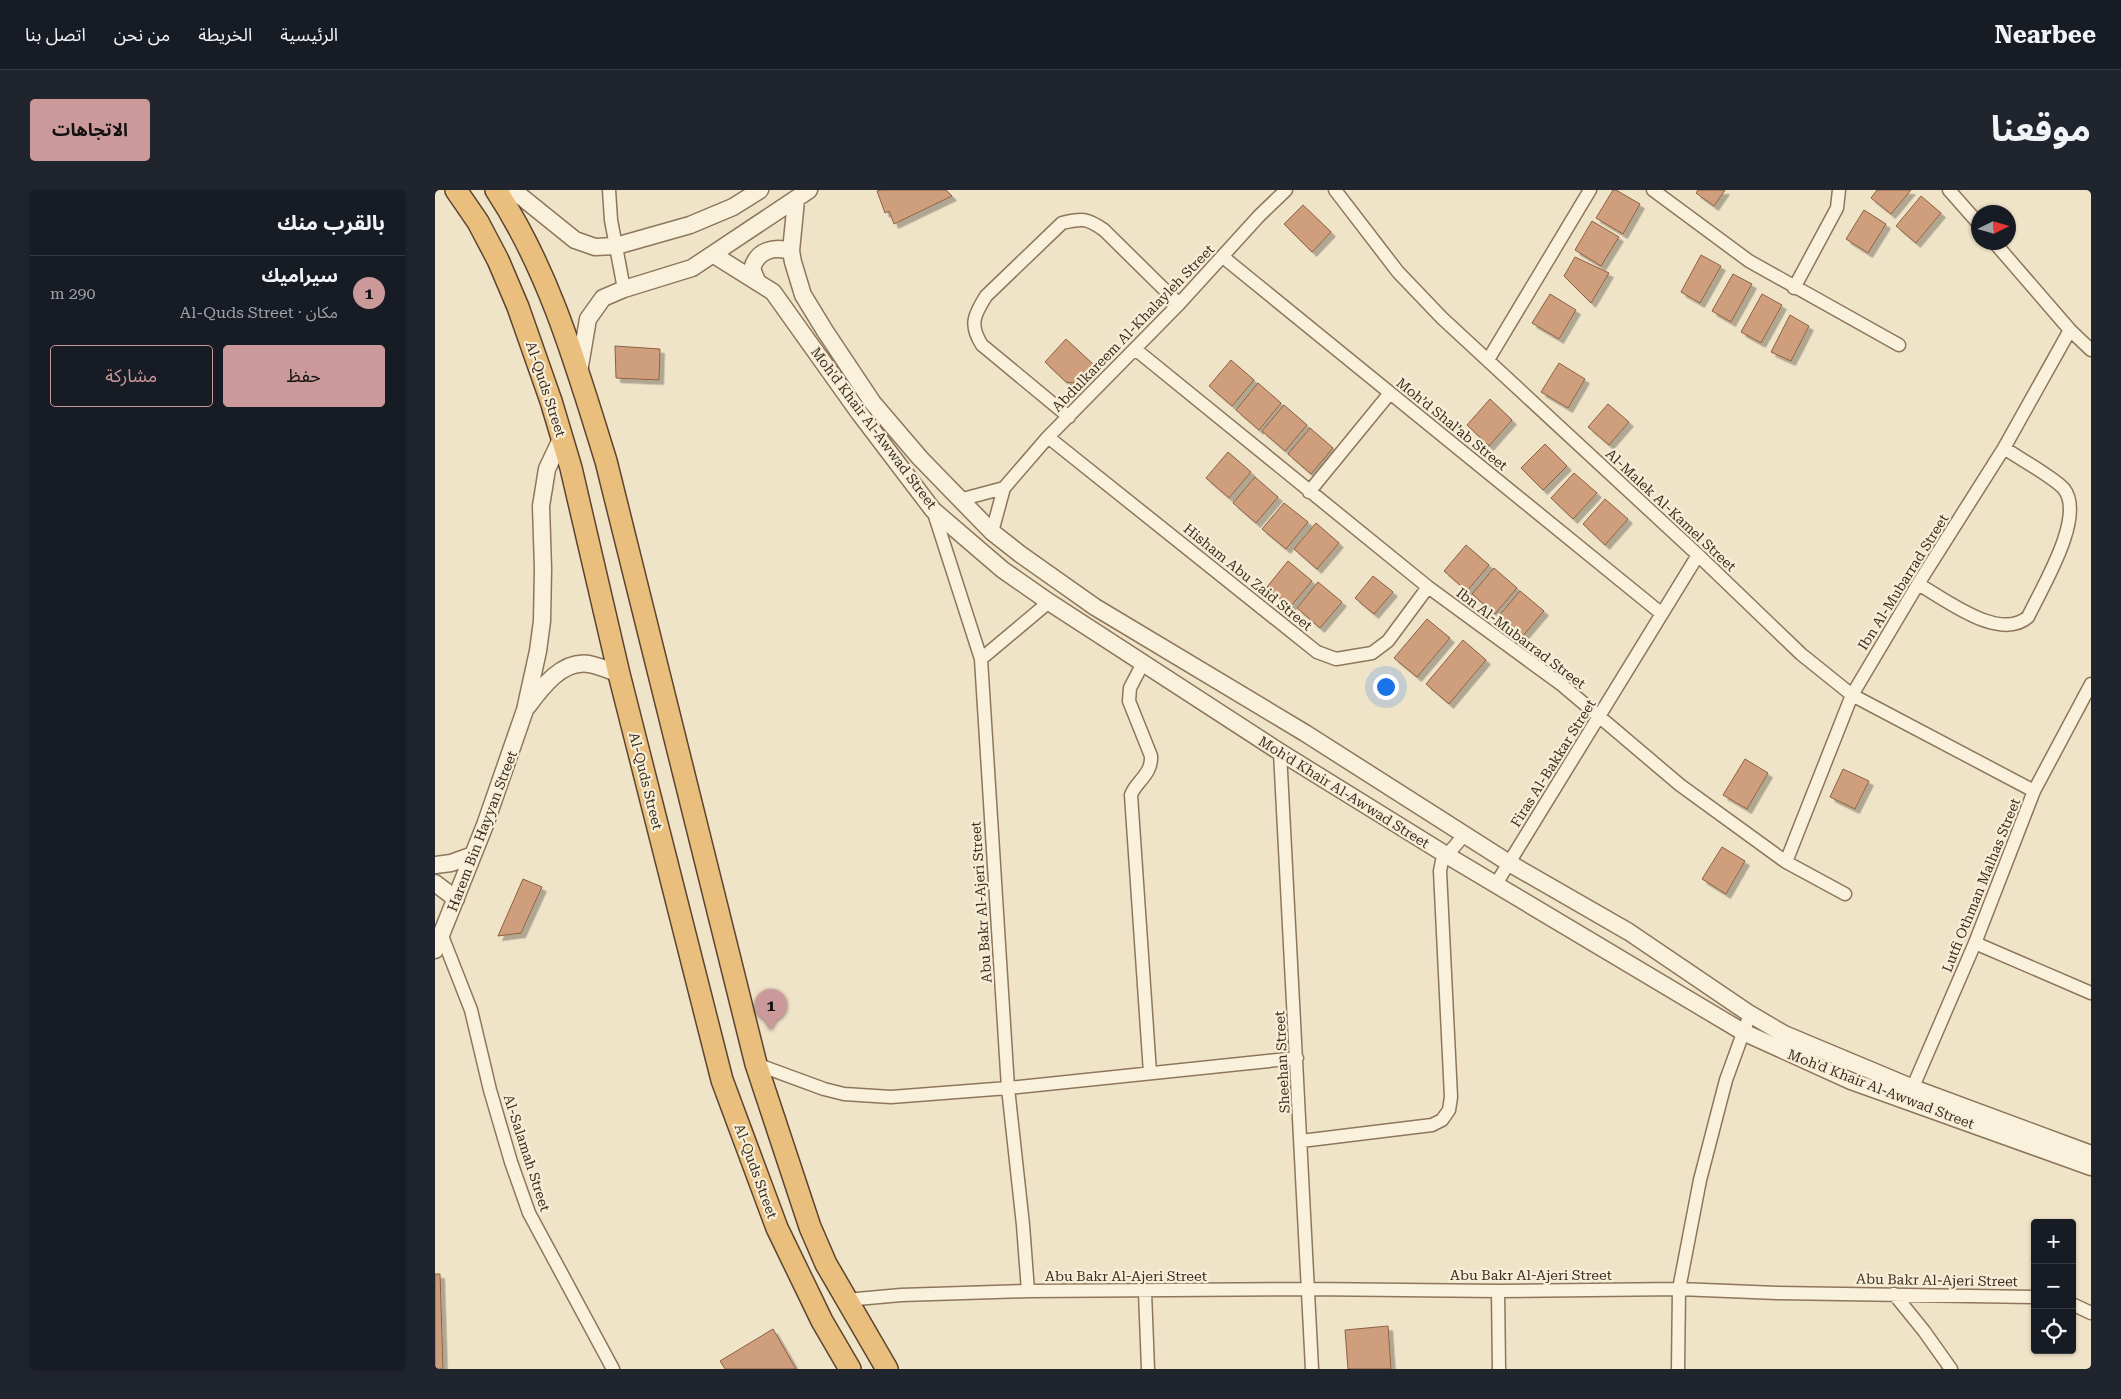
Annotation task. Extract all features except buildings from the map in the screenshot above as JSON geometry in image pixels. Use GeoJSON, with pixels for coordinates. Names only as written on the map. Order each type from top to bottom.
{"type":"FeatureCollection","features":[{"type":"Feature","properties":{"kind":"highway","name":"Al-Quds Street"},"geometry":{"type":"LineString","coordinates":[[456,190],[478,222],[498,260],[521,316],[562,437],[587,530],[619,674],[722,1080],[777,1228],[818,1313],[850,1369]]}},
{"type":"Feature","properties":{"kind":"highway"},"geometry":{"type":"LineString","coordinates":[[496,190],[520,228],[540,269],[579,372],[606,461],[757,1064],[810,1227],[826,1264],[887,1369]]}},
{"type":"Feature","properties":{"kind":"street"},"geometry":{"type":"LineString","coordinates":[[513,190],[575,240],[595,247],[616,246],[690,225],[733,207],[760,190]]}},
{"type":"Feature","properties":{"kind":"street"},"geometry":{"type":"LineString","coordinates":[[609,190],[616,246],[625,289]]}},
{"type":"Feature","properties":{"kind":"street","name":"Abdulkareem Al-Khalayleh Street"},"geometry":{"type":"LineString","coordinates":[[992,532],[1003,488],[1048,436],[1135,350],[1259,216],[1286,190]]}},
{"type":"Feature","properties":{"kind":"street","name":"Al-Malek Al-Kamel Street"},"geometry":{"type":"LineString","coordinates":[[1335,190],[1398,272],[1442,318],[1698,555],[1801,654],[1852,695],[2034,791]]}},
{"type":"Feature","properties":{"kind":"street"},"geometry":{"type":"LineString","coordinates":[[1488,360],[1590,190]]}},
{"type":"Feature","properties":{"kind":"street"},"geometry":{"type":"LineString","coordinates":[[1653,190],[1749,261],[1794,288],[1899,345]]}},
{"type":"Feature","properties":{"kind":"street"},"geometry":{"type":"LineString","coordinates":[[1794,288],[1837,208],[1839,190]]}},
{"type":"Feature","properties":{"kind":"street"},"geometry":{"type":"LineString","coordinates":[[1949,190],[1971,215]]}},
{"type":"Feature","properties":{"kind":"street"},"geometry":{"type":"LineString","coordinates":[[579,372],[588,319],[603,298],[625,289],[692,268],[803,195]]}},
{"type":"Feature","properties":{"kind":"street","name":"Moh'd Khair Al-Awwad Street"},"geometry":{"type":"LineString","coordinates":[[803,195],[791,251],[803,295],[873,403],[959,500],[992,532],[1020,554],[1095,607],[1249,698],[1509,863],[1629,932],[1750,1014],[1784,1034],[1910,1094],[2091,1167]]}},
{"type":"Feature","properties":{"kind":"street"},"geometry":{"type":"LineString","coordinates":[[1069,417],[982,345],[975,335],[973,325],[977,310],[986,296],[1062,223],[1078,219],[1090,220],[1104,230],[1179,304]]}},
{"type":"Feature","properties":{"kind":"street"},"geometry":{"type":"LineString","coordinates":[[757,281],[752,269],[761,254],[777,248],[791,251]]}},
{"type":"Feature","properties":{"kind":"street"},"geometry":{"type":"LineString","coordinates":[[2001,250],[2070,330],[2091,350]]}},
{"type":"Feature","properties":{"kind":"street","name":"Moh'd Khair Al-Awwad Street"},"geometry":{"type":"LineString","coordinates":[[714,255],[773,292],[860,414],[933,510],[1003,570],[1049,602],[1280,752],[1448,856],[1743,1032],[1851,1081],[1910,1094],[2091,1154]]}},
{"type":"Feature","properties":{"kind":"street","name":"Moh’d Shal’ab Street"},"geometry":{"type":"LineString","coordinates":[[1223,257],[1662,614]]}},
{"type":"Feature","properties":{"kind":"street","name":"Ibn Al-Mubarrad Street"},"geometry":{"type":"LineString","coordinates":[[1786,862],[1852,695],[1918,584],[2004,448],[2070,330]]}},
{"type":"Feature","properties":{"kind":"street","name":"Ibn Al-Mubarrad Street"},"geometry":{"type":"LineString","coordinates":[[1135,350],[1428,587],[1562,686],[1680,785],[1786,862],[1845,894]]}},
{"type":"Feature","properties":{"kind":"street"},"geometry":{"type":"LineString","coordinates":[[1309,492],[1390,393]]}},
{"type":"Feature","properties":{"kind":"street","name":"Hisham Abu Zaid Street"},"geometry":{"type":"LineString","coordinates":[[1048,436],[1317,652],[1336,659],[1372,653],[1388,641],[1428,587]]}},
{"type":"Feature","properties":{"kind":"street","name":"Harem Bin Hayyan Street"},"geometry":{"type":"LineString","coordinates":[[438,943],[514,746],[525,710],[538,651],[542,620],[541,506],[547,469],[562,437]]}},
{"type":"Feature","properties":{"kind":"street"},"geometry":{"type":"LineString","coordinates":[[1918,584],[1989,623],[2013,624],[2022,622],[2028,616],[2068,531],[2071,509],[2069,499],[2061,486],[2004,448]]}},
{"type":"Feature","properties":{"kind":"street"},"geometry":{"type":"LineString","coordinates":[[959,500],[1003,488]]}},
{"type":"Feature","properties":{"kind":"street","name":"Abu Bakr Al-Ajeri Street"},"geometry":{"type":"LineString","coordinates":[[933,510],[981,659],[1009,1088],[1028,1291]]}},
{"type":"Feature","properties":{"kind":"street","name":"Firas Al-Bakkar Street"},"geometry":{"type":"LineString","coordinates":[[1496,884],[1600,718],[1698,555]]}},
{"type":"Feature","properties":{"kind":"street"},"geometry":{"type":"LineString","coordinates":[[981,659],[1049,602]]}},
{"type":"Feature","properties":{"kind":"street"},"geometry":{"type":"LineString","coordinates":[[1143,663],[1129,688],[1129,701],[1151,756],[1146,776],[1133,788],[1131,795],[1150,1073]]}},
{"type":"Feature","properties":{"kind":"street","name":"Harem Bin Hayyan Street"},"geometry":{"type":"LineString","coordinates":[[525,710],[539,691],[552,678],[563,670],[575,665],[587,664],[619,674]]}},
{"type":"Feature","properties":{"kind":"street","name":"Lutfi Othman Malhas Street"},"geometry":{"type":"LineString","coordinates":[[1910,1094],[1975,943],[2034,791],[2090,689]]}},
{"type":"Feature","properties":{"kind":"street","name":"Sheehan Street"},"geometry":{"type":"LineString","coordinates":[[1280,752],[1312,1369]]}},
{"type":"Feature","properties":{"kind":"street"},"geometry":{"type":"LineString","coordinates":[[1301,1141],[1425,1126],[1442,1120],[1449,1110],[1451,1097],[1440,871],[1443,861],[1465,834]]}},
{"type":"Feature","properties":{"kind":"street"},"geometry":{"type":"LineString","coordinates":[[435,865],[473,855]]}},
{"type":"Feature","properties":{"kind":"street"},"geometry":{"type":"LineString","coordinates":[[435,883],[456,898]]}},
{"type":"Feature","properties":{"kind":"street"},"geometry":{"type":"LineString","coordinates":[[435,920],[438,943]]}},
{"type":"Feature","properties":{"kind":"street","name":"Al-Salamah Street"},"geometry":{"type":"LineString","coordinates":[[438,943],[471,1010],[511,1162],[529,1214],[613,1369]]}},
{"type":"Feature","properties":{"kind":"street"},"geometry":{"type":"LineString","coordinates":[[1975,943],[2091,993]]}},
{"type":"Feature","properties":{"kind":"street"},"geometry":{"type":"LineString","coordinates":[[1679,1369],[1679,1289],[1700,1180],[1726,1080],[1750,1014]]}},
{"type":"Feature","properties":{"kind":"street"},"geometry":{"type":"LineString","coordinates":[[757,1064],[824,1089],[844,1094],[891,1097],[1009,1088],[1297,1058]]}},
{"type":"Feature","properties":{"kind":"street","name":"Abu Bakr Al-Ajeri Street"},"geometry":{"type":"LineString","coordinates":[[846,1300],[901,1294],[1308,1289],[1498,1291],[1679,1289],[1777,1293],[2031,1297]]}},
{"type":"Feature","properties":{"kind":"street"},"geometry":{"type":"LineString","coordinates":[[1498,1291],[1499,1369]]}},
{"type":"Feature","properties":{"kind":"street"},"geometry":{"type":"LineString","coordinates":[[1145,1292],[1147,1369]]}},
{"type":"Feature","properties":{"kind":"street"},"geometry":{"type":"LineString","coordinates":[[1894,1294],[1951,1369]]}},
{"type":"Feature","properties":{"kind":"street"},"geometry":{"type":"LineString","coordinates":[[2076,1306],[2091,1313]]}},
{"type":"Feature","properties":{"kind":"place","name":"سيراميك"},"geometry":{"type":"Point","coordinates":[771,1030]}}]}
